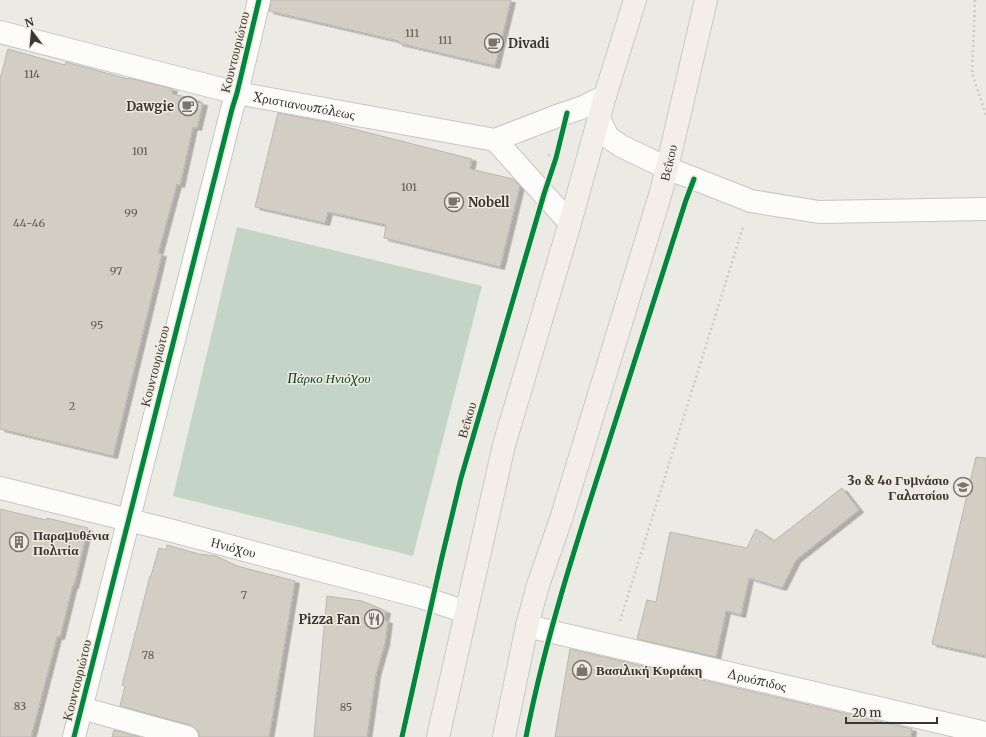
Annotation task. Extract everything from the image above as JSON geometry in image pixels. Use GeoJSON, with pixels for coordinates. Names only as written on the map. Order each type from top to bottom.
{"type":"FeatureCollection","features":[{"type":"Feature","properties":{"kind":"main road"},"geometry":{"type":"LineString","coordinates":[[438,737],[504,445],[570,223],[605,96],[635,0]]}},
{"type":"Feature","properties":{"kind":"main road","name":"Βεΐκου"},"geometry":{"type":"LineString","coordinates":[[504,737],[527,626],[538,585],[561,519],[656,207],[667,168],[706,0]]}},
{"type":"Feature","properties":{"kind":"street","name":"Κουντουριώτου"},"geometry":{"type":"LineString","coordinates":[[74,737],[237,93],[259,0]]}},
{"type":"Feature","properties":{"kind":"street","name":"Χριστιανουπόλεως"},"geometry":{"type":"LineString","coordinates":[[0,32],[237,93],[495,140]]}},
{"type":"Feature","properties":{"kind":"street"},"geometry":{"type":"LineString","coordinates":[[570,223],[495,140],[581,108],[605,96]]}},
{"type":"Feature","properties":{"kind":"street"},"geometry":{"type":"LineString","coordinates":[[599,119],[608,137],[621,146],[667,168],[751,201],[819,212],[986,209]]}},
{"type":"Feature","properties":{"kind":"street","name":"Ηνιόχου"},"geometry":{"type":"LineString","coordinates":[[0,488],[169,530],[420,597],[466,612]]}},
{"type":"Feature","properties":{"kind":"street","name":"Δρυόπιδος"},"geometry":{"type":"LineString","coordinates":[[527,626],[986,733]]}},
{"type":"Feature","properties":{"kind":"street"},"geometry":{"type":"LineString","coordinates":[[81,708],[187,737]]}},
{"type":"Feature","properties":{"kind":"path"},"geometry":{"type":"LineString","coordinates":[[975,0],[972,73],[986,115]]}},
{"type":"Feature","properties":{"kind":"path"},"geometry":{"type":"LineString","coordinates":[[544,194],[556,158],[567,113]]}},
{"type":"Feature","properties":{"kind":"path"},"geometry":{"type":"LineString","coordinates":[[612,646],[751,201]]}},
{"type":"Feature","properties":{"kind":"green space","name":"Πάρκο Ηνιόχου"},"geometry":{"type":"Polygon","coordinates":[[[237,227],[482,286],[413,556],[173,496],[237,227]]]}},
{"type":"Feature","properties":{"kind":"building"},"geometry":{"type":"Polygon","coordinates":[[[271,0],[511,0],[495,66],[398,43],[399,41],[269,11],[271,0]]]}},
{"type":"Feature","properties":{"kind":"building"},"geometry":{"type":"Polygon","coordinates":[[[8,49],[65,65],[66,62],[128,79],[173,89],[172,94],[196,99],[195,102],[203,103],[197,128],[193,127],[180,185],[177,184],[158,254],[162,254],[113,456],[0,429],[0,79],[8,49]]]}},
{"type":"Feature","properties":{"kind":"building"},"geometry":{"type":"Polygon","coordinates":[[[278,113],[326,122],[472,159],[470,169],[513,179],[520,186],[500,267],[384,238],[386,225],[328,212],[325,223],[255,207],[278,113]]]}},
{"type":"Feature","properties":{"kind":"building"},"geometry":{"type":"Polygon","coordinates":[[[976,457],[986,458],[986,656],[932,644],[976,457]]]}},
{"type":"Feature","properties":{"kind":"building"},"geometry":{"type":"Polygon","coordinates":[[[842,488],[859,510],[796,560],[782,588],[749,578],[741,615],[726,611],[716,657],[637,639],[647,600],[656,602],[670,532],[747,548],[756,529],[774,541],[842,488]]]}},
{"type":"Feature","properties":{"kind":"building"},"geometry":{"type":"Polygon","coordinates":[[[0,509],[88,528],[74,586],[73,585],[60,637],[57,637],[31,737],[0,737],[0,509]]]}},
{"type":"Feature","properties":{"kind":"building"},"geometry":{"type":"Polygon","coordinates":[[[167,545],[199,554],[216,556],[237,566],[295,581],[269,737],[199,737],[199,733],[196,729],[190,725],[120,706],[125,686],[122,685],[150,576],[159,548],[166,550],[167,545]]]}},
{"type":"Feature","properties":{"kind":"building"},"geometry":{"type":"Polygon","coordinates":[[[327,596],[362,601],[386,611],[384,620],[388,621],[385,643],[376,674],[367,737],[314,737],[327,596]]]}},
{"type":"Feature","properties":{"kind":"building"},"geometry":{"type":"Polygon","coordinates":[[[570,649],[912,729],[911,737],[555,737],[570,649]]]}},
{"type":"Feature","properties":{"kind":"building"},"geometry":{"type":"Polygon","coordinates":[[[114,730],[140,737],[112,737],[114,730]]]}},
{"type":"Feature","properties":{"kind":"cycle path"},"geometry":{"type":"LineString","coordinates":[[74,737],[237,93],[259,0]]}},
{"type":"Feature","properties":{"kind":"cycle path"},"geometry":{"type":"LineString","coordinates":[[402,737],[461,478],[544,194],[556,158],[567,113]]}},
{"type":"Feature","properties":{"kind":"cycle path"},"geometry":{"type":"LineString","coordinates":[[526,737],[551,629],[572,559],[694,179]]}},
{"type":"Feature","properties":{"kind":"place","name":"Divadi"},"geometry":{"type":"Point","coordinates":[494,43]}},
{"type":"Feature","properties":{"kind":"place","name":"Dawgie"},"geometry":{"type":"Point","coordinates":[188,106]}},
{"type":"Feature","properties":{"kind":"place","name":"Nobell"},"geometry":{"type":"Point","coordinates":[454,202]}},
{"type":"Feature","properties":{"kind":"place","name":"3ο & 4ο Γυμνάσιο Γαλατσίου"},"geometry":{"type":"Point","coordinates":[963,487]}},
{"type":"Feature","properties":{"kind":"place","name":"Παραμυθένια Πολιτία"},"geometry":{"type":"Point","coordinates":[19,542]}},
{"type":"Feature","properties":{"kind":"place","name":"Pizza Fan"},"geometry":{"type":"Point","coordinates":[374,619]}},
{"type":"Feature","properties":{"kind":"place","name":"Βασιλική Κυριάκη"},"geometry":{"type":"Point","coordinates":[582,670]}}]}
